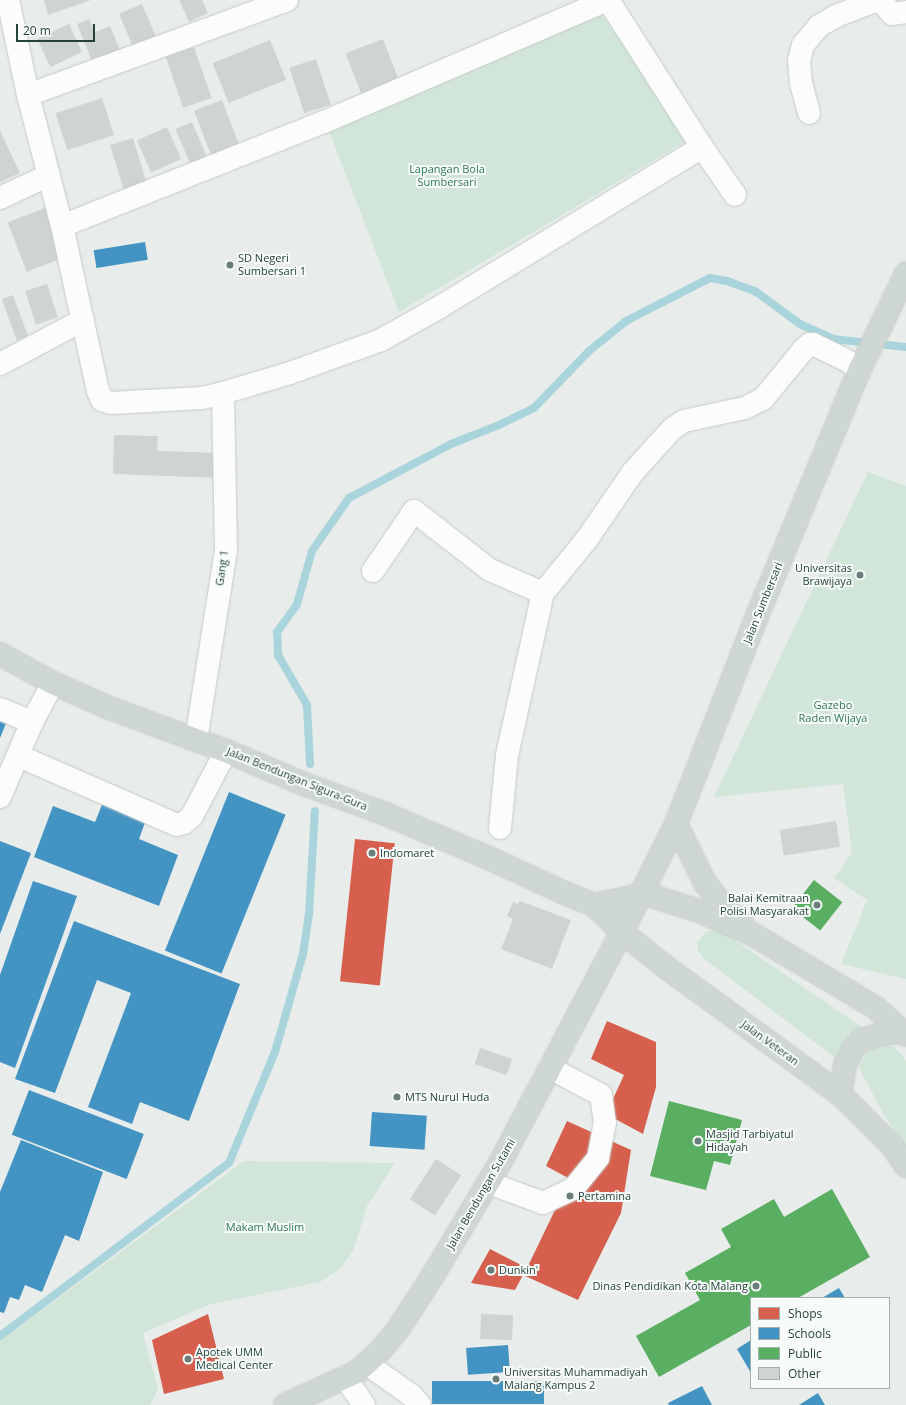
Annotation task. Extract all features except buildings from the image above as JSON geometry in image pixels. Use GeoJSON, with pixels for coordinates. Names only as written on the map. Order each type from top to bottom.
{"type":"FeatureCollection","features":[{"type":"Feature","properties":{"kind":"main road","name":"Jalan Sumbersari"},"geometry":{"type":"LineString","coordinates":[[622,932],[676,824],[757,616],[863,363],[906,274]]}},
{"type":"Feature","properties":{"kind":"main road","name":"Jalan Bendungan Sigura-Gura"},"geometry":{"type":"LineString","coordinates":[[0,654],[53,682],[107,707],[226,750],[304,784],[433,834],[594,905]]}},
{"type":"Feature","properties":{"kind":"main road"},"geometry":{"type":"LineString","coordinates":[[676,824],[705,883],[726,909],[754,935]]}},
{"type":"Feature","properties":{"kind":"main road"},"geometry":{"type":"LineString","coordinates":[[594,905],[628,898],[642,893],[699,911],[754,935],[876,1008],[905,1032]]}},
{"type":"Feature","properties":{"kind":"main road","name":"Jalan Veteran"},"geometry":{"type":"LineString","coordinates":[[594,905],[622,932],[663,965],[840,1094],[893,1147],[906,1166]]}},
{"type":"Feature","properties":{"kind":"main road","name":"Jalan Bendungan Sutami"},"geometry":{"type":"LineString","coordinates":[[285,1405],[357,1372],[367,1364],[399,1328],[489,1183],[622,932]]}},
{"type":"Feature","properties":{"kind":"main road"},"geometry":{"type":"LineString","coordinates":[[840,1094],[845,1065],[854,1048],[862,1040],[882,1034],[905,1032]]}},
{"type":"Feature","properties":{"kind":"street"},"geometry":{"type":"LineString","coordinates":[[8,0],[9,53],[28,95],[62,226],[98,391],[102,400],[111,403],[202,398],[290,373],[381,340],[440,307],[702,147]]}},
{"type":"Feature","properties":{"kind":"street"},"geometry":{"type":"LineString","coordinates":[[28,95],[287,0]]}},
{"type":"Feature","properties":{"kind":"street"},"geometry":{"type":"LineString","coordinates":[[62,226],[324,122],[608,0],[702,147],[735,195]]}},
{"type":"Feature","properties":{"kind":"street"},"geometry":{"type":"LineString","coordinates":[[809,113],[800,76],[799,61],[803,45],[819,26],[836,16],[879,0],[892,14],[906,12]]}},
{"type":"Feature","properties":{"kind":"street"},"geometry":{"type":"LineString","coordinates":[[0,198],[49,176]]}},
{"type":"Feature","properties":{"kind":"street"},"geometry":{"type":"LineString","coordinates":[[0,364],[83,320]]}},
{"type":"Feature","properties":{"kind":"street"},"geometry":{"type":"LineString","coordinates":[[500,828],[507,755],[543,593],[587,539],[633,472],[672,429],[684,421],[756,404],[763,399],[804,349],[810,344],[813,344],[844,359],[863,363]]}},
{"type":"Feature","properties":{"kind":"street","name":"Gang 1"},"geometry":{"type":"LineString","coordinates":[[196,740],[226,550],[223,393]]}},
{"type":"Feature","properties":{"kind":"street"},"geometry":{"type":"LineString","coordinates":[[372,571],[414,511],[490,570],[543,593]]}},
{"type":"Feature","properties":{"kind":"street"},"geometry":{"type":"LineString","coordinates":[[0,797],[19,756],[32,722],[53,682]]}},
{"type":"Feature","properties":{"kind":"street"},"geometry":{"type":"LineString","coordinates":[[0,709],[32,722]]}},
{"type":"Feature","properties":{"kind":"street"},"geometry":{"type":"LineString","coordinates":[[19,756],[177,825],[184,823],[192,816],[226,750]]}},
{"type":"Feature","properties":{"kind":"street"},"geometry":{"type":"LineString","coordinates":[[489,1183],[543,1203],[573,1189],[598,1158],[605,1124],[601,1094],[550,1068]]}},
{"type":"Feature","properties":{"kind":"street"},"geometry":{"type":"LineString","coordinates":[[367,1364],[411,1395],[420,1405]]}},
{"type":"Feature","properties":{"kind":"street"},"geometry":{"type":"LineString","coordinates":[[345,1377],[364,1405]]}},
{"type":"Feature","properties":{"kind":"green space","name":"Lapangan Bola Sumbersari"},"geometry":{"type":"Polygon","coordinates":[[[594,15],[603,16],[687,134],[688,140],[399,312],[327,126],[594,15]]]}},
{"type":"Feature","properties":{"kind":"green space","name":"Gazebo Raden Wijaya"},"geometry":{"type":"Polygon","coordinates":[[[868,472],[906,486],[906,979],[841,964],[867,900],[834,878],[852,853],[843,784],[714,797],[868,472]]]}},
{"type":"Feature","properties":{"kind":"green space"},"geometry":{"type":"Polygon","coordinates":[[[714,930],[723,932],[866,1030],[838,1060],[703,958],[698,950],[697,942],[707,931],[714,930]]]}},
{"type":"Feature","properties":{"kind":"green space"},"geometry":{"type":"Polygon","coordinates":[[[877,1046],[894,1046],[906,1061],[906,1147],[884,1115],[860,1070],[860,1065],[868,1052],[877,1046]]]}},
{"type":"Feature","properties":{"kind":"green space","name":"Makam Muslim"},"geometry":{"type":"Polygon","coordinates":[[[244,1161],[395,1163],[367,1206],[353,1251],[340,1269],[320,1282],[211,1304],[143,1333],[158,1389],[150,1405],[0,1405],[0,1341],[244,1161]]]}},
{"type":"Feature","properties":{"kind":"waterway"},"geometry":{"type":"LineString","coordinates":[[310,764],[307,705],[278,655],[277,632],[297,604],[312,551],[349,498],[451,444],[499,425],[534,408],[589,351],[626,321],[710,278],[727,281],[755,291],[800,324],[833,339],[906,347]]}},
{"type":"Feature","properties":{"kind":"waterway"},"geometry":{"type":"LineString","coordinates":[[0,1336],[229,1163],[275,1052],[303,954],[309,914],[315,811]]}},
{"type":"Feature","properties":{"kind":"place","name":"SD Negeri Sumbersari 1"},"geometry":{"type":"Point","coordinates":[230,265]}},
{"type":"Feature","properties":{"kind":"place","name":"Universitas Brawijaya"},"geometry":{"type":"Point","coordinates":[860,575]}},
{"type":"Feature","properties":{"kind":"place","name":"Indomaret"},"geometry":{"type":"Point","coordinates":[372,853]}},
{"type":"Feature","properties":{"kind":"place","name":"Balai Kemitraan Polisi Masyarakat"},"geometry":{"type":"Point","coordinates":[817,905]}},
{"type":"Feature","properties":{"kind":"place","name":"MTS Nurul Huda"},"geometry":{"type":"Point","coordinates":[397,1097]}},
{"type":"Feature","properties":{"kind":"place","name":"Masjid Tarbiyatul Hidayah"},"geometry":{"type":"Point","coordinates":[698,1141]}},
{"type":"Feature","properties":{"kind":"place","name":"Pertamina"},"geometry":{"type":"Point","coordinates":[570,1196]}},
{"type":"Feature","properties":{"kind":"place","name":"Dunkin'"},"geometry":{"type":"Point","coordinates":[491,1270]}},
{"type":"Feature","properties":{"kind":"place","name":"Dinas Pendidikan Kota Malang"},"geometry":{"type":"Point","coordinates":[756,1286]}},
{"type":"Feature","properties":{"kind":"place","name":"Apotek UMM Medical Center"},"geometry":{"type":"Point","coordinates":[188,1359]}},
{"type":"Feature","properties":{"kind":"place","name":"Universitas Muhammadiyah Malang Kampus 2"},"geometry":{"type":"Point","coordinates":[496,1379]}}]}
